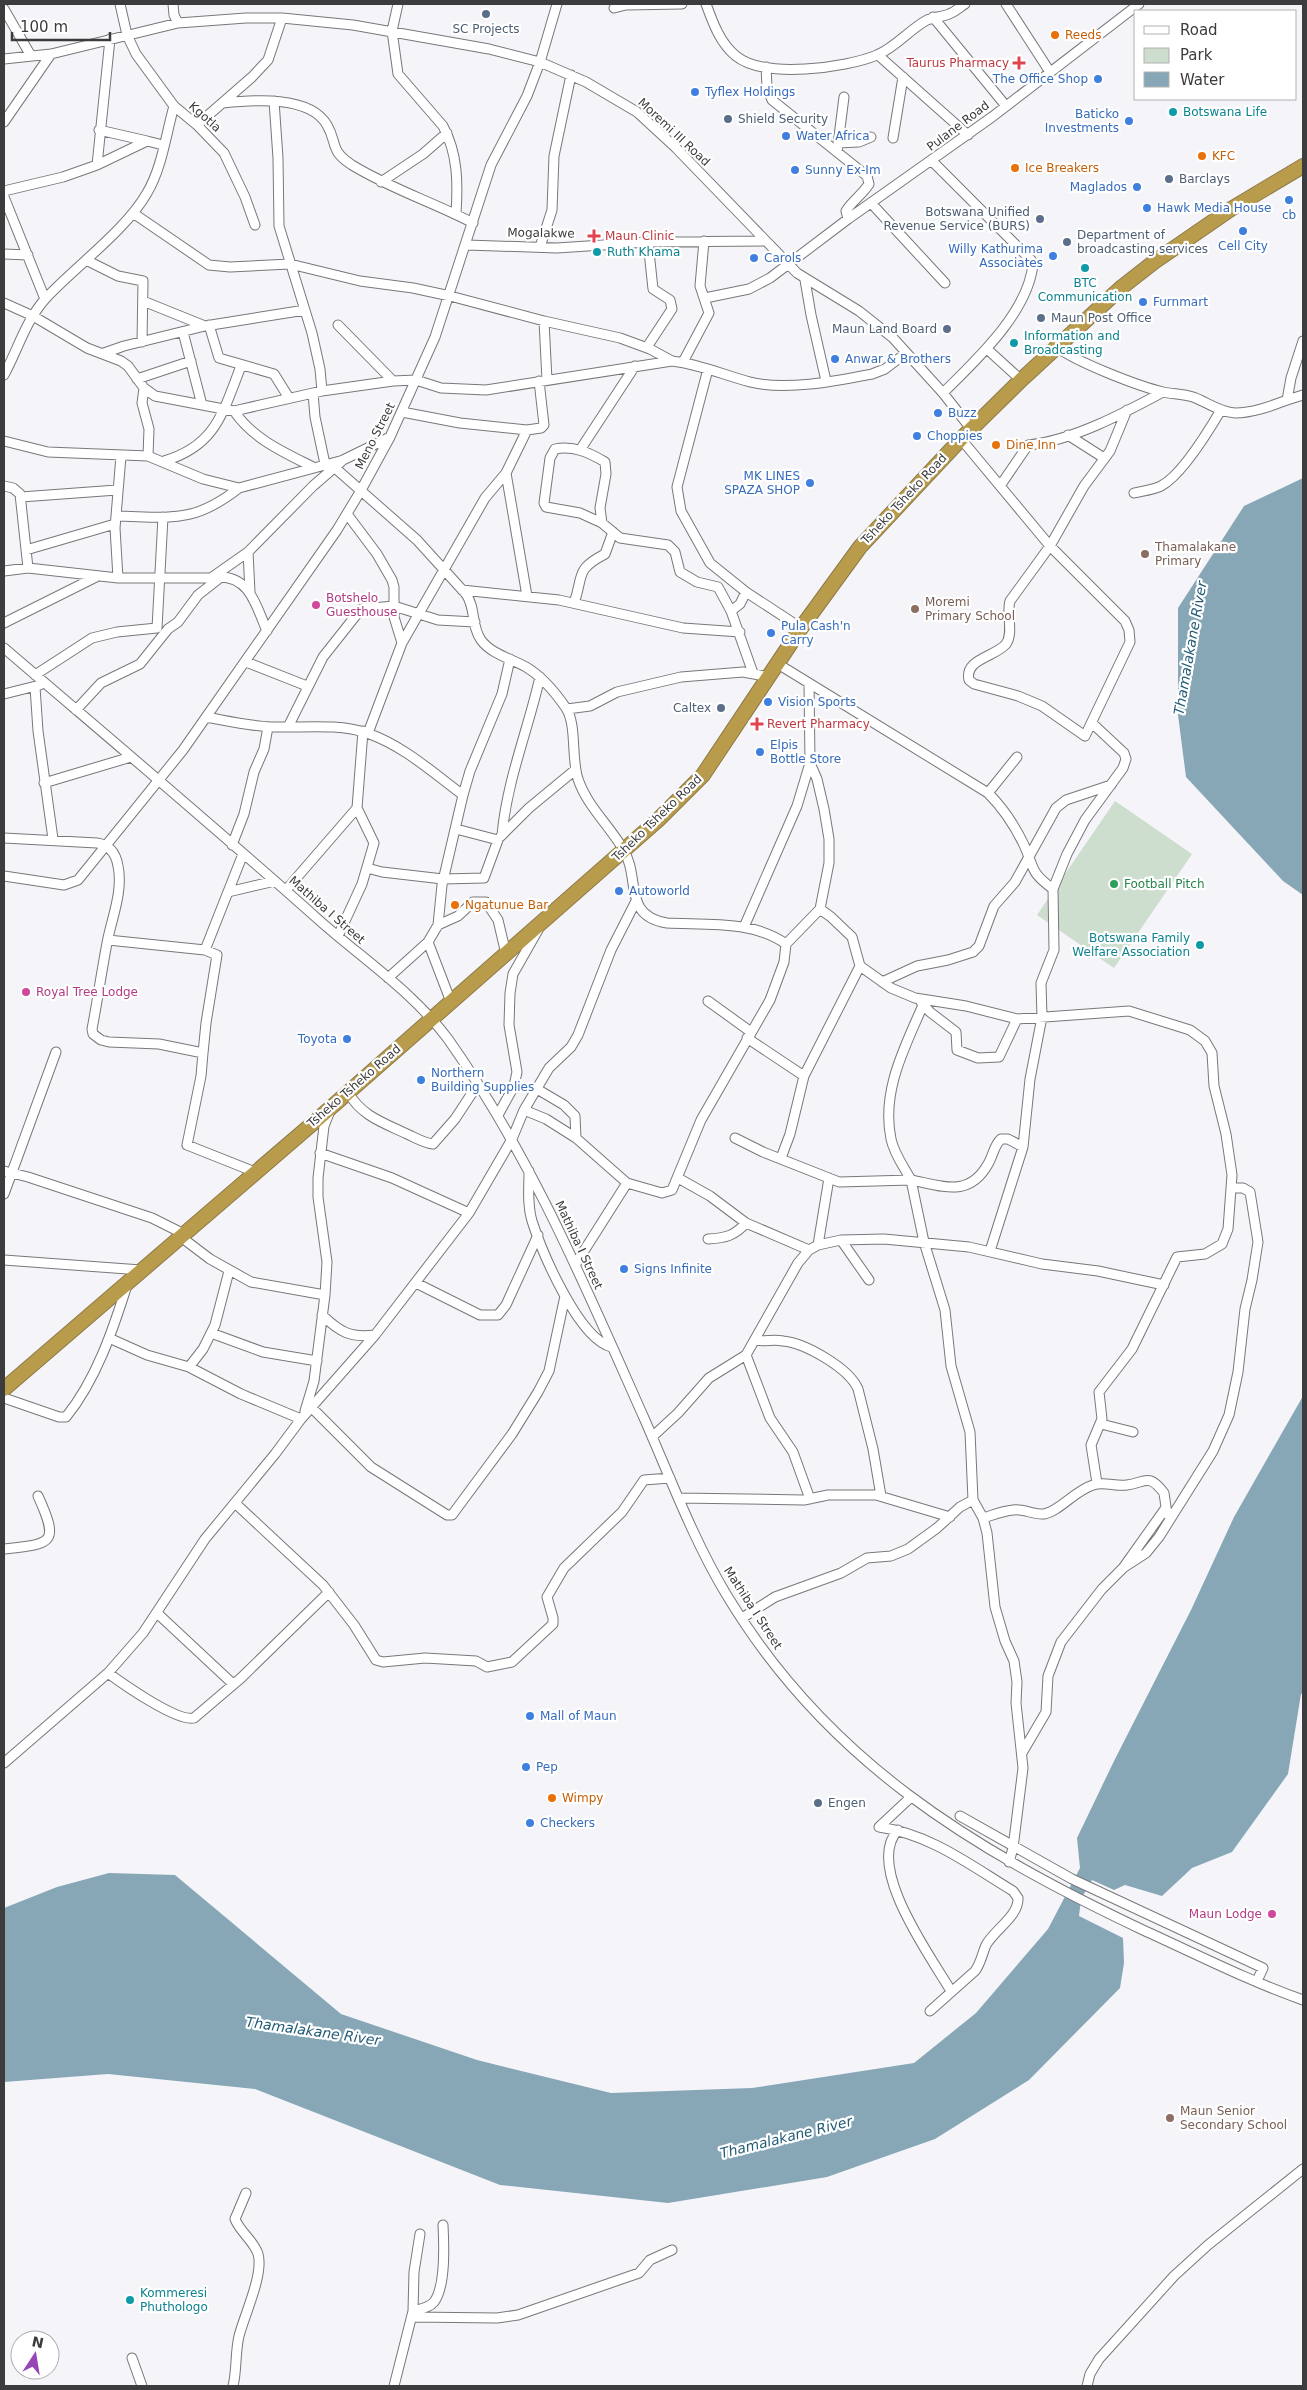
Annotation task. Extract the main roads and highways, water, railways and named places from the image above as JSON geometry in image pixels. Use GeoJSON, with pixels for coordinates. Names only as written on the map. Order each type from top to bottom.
{"type":"FeatureCollection","features":[{"type":"Feature","properties":{"kind":"highway","name":"Tsheko Tsheko Road"},"geometry":{"type":"LineString","coordinates":[[4,1389],[506,954],[624,850],[703,775],[801,628],[860,547],[1021,380],[1122,287],[1154,262],[1231,209],[1303,166]]}},
{"type":"Feature","properties":{"kind":"water","name":"Thamalakane River"},"geometry":{"type":"Polygon","coordinates":[[[1303,478],[1303,895],[1283,881],[1186,777],[1178,715],[1178,608],[1244,506],[1303,478]]]}},
{"type":"Feature","properties":{"kind":"water","name":"Thamalakane River"},"geometry":{"type":"Polygon","coordinates":[[[1303,1396],[1303,1693],[1301,1694],[1288,1774],[1232,1852],[1192,1868],[1162,1896],[1125,1885],[1114,1890],[1092,1880],[1081,1899],[1079,1916],[1123,1938],[1124,1963],[1120,1988],[1029,2080],[935,2139],[827,2177],[668,2203],[500,2185],[255,2089],[108,2074],[4,2082],[4,1908],[57,1887],[109,1873],[175,1875],[341,2014],[477,2060],[611,2093],[752,2088],[914,2063],[976,2013],[1048,1929],[1080,1868],[1077,1838],[1191,1610],[1234,1517],[1303,1396]]]}},
{"type":"Feature","properties":{"kind":"place","name":"SC Projects"},"geometry":{"type":"Point","coordinates":[486,14]}},
{"type":"Feature","properties":{"kind":"place","name":"Reeds"},"geometry":{"type":"Point","coordinates":[1055,35]}},
{"type":"Feature","properties":{"kind":"place","name":"Taurus Pharmacy"},"geometry":{"type":"Point","coordinates":[1019,63]}},
{"type":"Feature","properties":{"kind":"place","name":"The Office Shop"},"geometry":{"type":"Point","coordinates":[1098,79]}},
{"type":"Feature","properties":{"kind":"place","name":"Tyflex Holdings"},"geometry":{"type":"Point","coordinates":[695,92]}},
{"type":"Feature","properties":{"kind":"place","name":"Botswana Life"},"geometry":{"type":"Point","coordinates":[1173,112]}},
{"type":"Feature","properties":{"kind":"place","name":"Shield Security"},"geometry":{"type":"Point","coordinates":[728,119]}},
{"type":"Feature","properties":{"kind":"place","name":"Baticko Investments"},"geometry":{"type":"Point","coordinates":[1129,121]}},
{"type":"Feature","properties":{"kind":"place","name":"Water Africa"},"geometry":{"type":"Point","coordinates":[786,136]}},
{"type":"Feature","properties":{"kind":"place","name":"KFC"},"geometry":{"type":"Point","coordinates":[1202,156]}},
{"type":"Feature","properties":{"kind":"place","name":"Ice Breakers"},"geometry":{"type":"Point","coordinates":[1015,168]}},
{"type":"Feature","properties":{"kind":"place","name":"Sunny Ex-Im"},"geometry":{"type":"Point","coordinates":[795,170]}},
{"type":"Feature","properties":{"kind":"place","name":"Barclays"},"geometry":{"type":"Point","coordinates":[1169,179]}},
{"type":"Feature","properties":{"kind":"place","name":"Maglados"},"geometry":{"type":"Point","coordinates":[1137,187]}},
{"type":"Feature","properties":{"kind":"place","name":"cb"},"geometry":{"type":"Point","coordinates":[1289,200]}},
{"type":"Feature","properties":{"kind":"place","name":"Hawk Media House"},"geometry":{"type":"Point","coordinates":[1147,208]}},
{"type":"Feature","properties":{"kind":"place","name":"Botswana Unified Revenue Service (BURS)"},"geometry":{"type":"Point","coordinates":[1040,219]}},
{"type":"Feature","properties":{"kind":"place","name":"Cell City"},"geometry":{"type":"Point","coordinates":[1243,231]}},
{"type":"Feature","properties":{"kind":"place","name":"Maun Clinic"},"geometry":{"type":"Point","coordinates":[594,236]}},
{"type":"Feature","properties":{"kind":"place","name":"Department of broadcasting services"},"geometry":{"type":"Point","coordinates":[1067,242]}},
{"type":"Feature","properties":{"kind":"place","name":"Ruth Khama"},"geometry":{"type":"Point","coordinates":[597,252]}},
{"type":"Feature","properties":{"kind":"place","name":"Willy Kathurima Associates"},"geometry":{"type":"Point","coordinates":[1053,256]}},
{"type":"Feature","properties":{"kind":"place","name":"Carols"},"geometry":{"type":"Point","coordinates":[754,258]}},
{"type":"Feature","properties":{"kind":"place","name":"BTC Communication"},"geometry":{"type":"Point","coordinates":[1085,268]}},
{"type":"Feature","properties":{"kind":"place","name":"Furnmart"},"geometry":{"type":"Point","coordinates":[1143,302]}},
{"type":"Feature","properties":{"kind":"place","name":"Maun Post Office"},"geometry":{"type":"Point","coordinates":[1041,318]}},
{"type":"Feature","properties":{"kind":"place","name":"Maun Land Board"},"geometry":{"type":"Point","coordinates":[947,329]}},
{"type":"Feature","properties":{"kind":"place","name":"Information and Broadcasting"},"geometry":{"type":"Point","coordinates":[1014,343]}},
{"type":"Feature","properties":{"kind":"place","name":"Anwar & Brothers"},"geometry":{"type":"Point","coordinates":[835,359]}},
{"type":"Feature","properties":{"kind":"place","name":"Buzz"},"geometry":{"type":"Point","coordinates":[938,413]}},
{"type":"Feature","properties":{"kind":"place","name":"Choppies"},"geometry":{"type":"Point","coordinates":[917,436]}},
{"type":"Feature","properties":{"kind":"place","name":"Dine Inn"},"geometry":{"type":"Point","coordinates":[996,445]}},
{"type":"Feature","properties":{"kind":"place","name":"MK LINES SPAZA SHOP"},"geometry":{"type":"Point","coordinates":[810,483]}},
{"type":"Feature","properties":{"kind":"place","name":"Thamalakane Primary"},"geometry":{"type":"Point","coordinates":[1145,554]}},
{"type":"Feature","properties":{"kind":"place","name":"Botshelo Guesthouse"},"geometry":{"type":"Point","coordinates":[316,605]}},
{"type":"Feature","properties":{"kind":"place","name":"Moremi Primary School"},"geometry":{"type":"Point","coordinates":[915,609]}},
{"type":"Feature","properties":{"kind":"place","name":"Pula Cash'n Carry"},"geometry":{"type":"Point","coordinates":[771,633]}},
{"type":"Feature","properties":{"kind":"place","name":"Vision Sports"},"geometry":{"type":"Point","coordinates":[768,702]}},
{"type":"Feature","properties":{"kind":"place","name":"Caltex"},"geometry":{"type":"Point","coordinates":[721,708]}},
{"type":"Feature","properties":{"kind":"place","name":"Revert Pharmacy"},"geometry":{"type":"Point","coordinates":[757,724]}},
{"type":"Feature","properties":{"kind":"place","name":"Elpis Bottle Store"},"geometry":{"type":"Point","coordinates":[760,752]}},
{"type":"Feature","properties":{"kind":"place","name":"Football Pitch"},"geometry":{"type":"Point","coordinates":[1114,884]}},
{"type":"Feature","properties":{"kind":"place","name":"Autoworld"},"geometry":{"type":"Point","coordinates":[619,891]}},
{"type":"Feature","properties":{"kind":"place","name":"Ngatunue Bar"},"geometry":{"type":"Point","coordinates":[455,905]}},
{"type":"Feature","properties":{"kind":"place","name":"Botswana Family Welfare Association"},"geometry":{"type":"Point","coordinates":[1200,945]}},
{"type":"Feature","properties":{"kind":"place","name":"Royal Tree Lodge"},"geometry":{"type":"Point","coordinates":[26,992]}},
{"type":"Feature","properties":{"kind":"place","name":"Toyota"},"geometry":{"type":"Point","coordinates":[347,1039]}},
{"type":"Feature","properties":{"kind":"place","name":"Northern Building Supplies"},"geometry":{"type":"Point","coordinates":[421,1080]}},
{"type":"Feature","properties":{"kind":"place","name":"Signs Infinite"},"geometry":{"type":"Point","coordinates":[624,1269]}},
{"type":"Feature","properties":{"kind":"place","name":"Mall of Maun"},"geometry":{"type":"Point","coordinates":[530,1716]}},
{"type":"Feature","properties":{"kind":"place","name":"Pep"},"geometry":{"type":"Point","coordinates":[526,1767]}},
{"type":"Feature","properties":{"kind":"place","name":"Wimpy"},"geometry":{"type":"Point","coordinates":[552,1798]}},
{"type":"Feature","properties":{"kind":"place","name":"Engen"},"geometry":{"type":"Point","coordinates":[818,1803]}},
{"type":"Feature","properties":{"kind":"place","name":"Checkers"},"geometry":{"type":"Point","coordinates":[530,1823]}},
{"type":"Feature","properties":{"kind":"place","name":"Maun Lodge"},"geometry":{"type":"Point","coordinates":[1272,1914]}},
{"type":"Feature","properties":{"kind":"place","name":"Maun Senior Secondary School"},"geometry":{"type":"Point","coordinates":[1170,2118]}},
{"type":"Feature","properties":{"kind":"place","name":"Kommeresi Phuthologo"},"geometry":{"type":"Point","coordinates":[130,2300]}}]}
